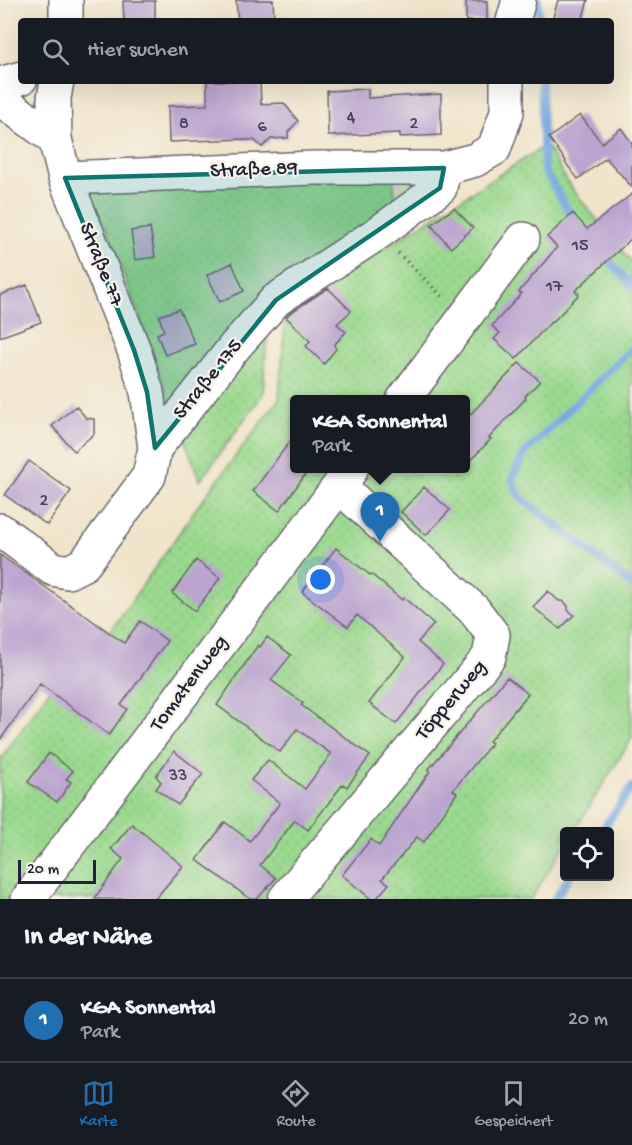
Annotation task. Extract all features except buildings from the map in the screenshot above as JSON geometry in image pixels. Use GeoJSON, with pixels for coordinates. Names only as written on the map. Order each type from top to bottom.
{"type":"FeatureCollection","features":[{"type":"Feature","properties":{"kind":"street"},"geometry":{"type":"LineString","coordinates":[[66,0],[66,18]]}},
{"type":"Feature","properties":{"kind":"street"},"geometry":{"type":"LineString","coordinates":[[514,18],[519,0]]}},
{"type":"Feature","properties":{"kind":"street"},"geometry":{"type":"LineString","coordinates":[[0,84],[18,79]]}},
{"type":"Feature","properties":{"kind":"street","name":"Straße 77"},"geometry":{"type":"LineString","coordinates":[[56,84],[54,98],[55,139],[65,178],[134,350],[147,392],[155,448]]}},
{"type":"Feature","properties":{"kind":"street","name":"Straße 89"},"geometry":{"type":"LineString","coordinates":[[65,178],[314,168],[444,168],[476,160],[494,149],[507,111],[507,84]]}},
{"type":"Feature","properties":{"kind":"street"},"geometry":{"type":"LineString","coordinates":[[0,99],[55,139]]}},
{"type":"Feature","properties":{"kind":"street","name":"Straße 175"},"geometry":{"type":"LineString","coordinates":[[0,530],[53,569],[68,572],[84,564],[148,476],[155,448],[236,345],[276,300],[378,233],[440,188],[444,168]]}},
{"type":"Feature","properties":{"kind":"street"},"geometry":{"type":"LineString","coordinates":[[406,395],[523,239]]}},
{"type":"Feature","properties":{"kind":"street","name":"Tomatenweg"},"geometry":{"type":"LineString","coordinates":[[28,899],[345,477]]}},
{"type":"Feature","properties":{"kind":"street","name":"Töpperweg"},"geometry":{"type":"LineString","coordinates":[[285,899],[489,657],[493,635],[474,610],[345,477]]}},
{"type":"Feature","properties":{"kind":"path"},"geometry":{"type":"LineString","coordinates":[[378,233],[464,318]]}},
{"type":"Feature","properties":{"kind":"highlighted area"},"geometry":{"type":"Polygon","coordinates":[[[444,168],[440,188],[276,300],[155,448],[147,392],[134,350],[65,178],[444,168]]]}},
{"type":"Feature","properties":{"kind":"green space"},"geometry":{"type":"Polygon","coordinates":[[[546,145],[570,186],[632,263],[632,738],[576,827],[560,827],[560,852],[531,899],[0,899],[0,760],[97,623],[110,632],[198,506],[279,399],[286,311],[546,145]]]}},
{"type":"Feature","properties":{"kind":"green space"},"geometry":{"type":"Polygon","coordinates":[[[393,178],[397,211],[269,303],[263,394],[200,481],[105,224],[79,187],[393,178]]]}},
{"type":"Feature","properties":{"kind":"waterway"},"geometry":{"type":"LineString","coordinates":[[538,0],[539,18]]}},
{"type":"Feature","properties":{"kind":"waterway"},"geometry":{"type":"LineString","coordinates":[[541,84],[544,170],[576,223]]}},
{"type":"Feature","properties":{"kind":"waterway"},"geometry":{"type":"LineString","coordinates":[[602,253],[632,286]]}},
{"type":"Feature","properties":{"kind":"waterway"},"geometry":{"type":"LineString","coordinates":[[632,348],[524,454],[512,479],[519,496],[632,585]]}},
{"type":"Feature","properties":{"kind":"waterway"},"geometry":{"type":"LineString","coordinates":[[604,827],[632,787]]}},
{"type":"Feature","properties":{"kind":"waterway"},"geometry":{"type":"LineString","coordinates":[[555,899],[567,881]]}},
{"type":"Feature","properties":{"kind":"place","name":"KGA Sonnental"},"geometry":{"type":"Point","coordinates":[380,542]}}]}
